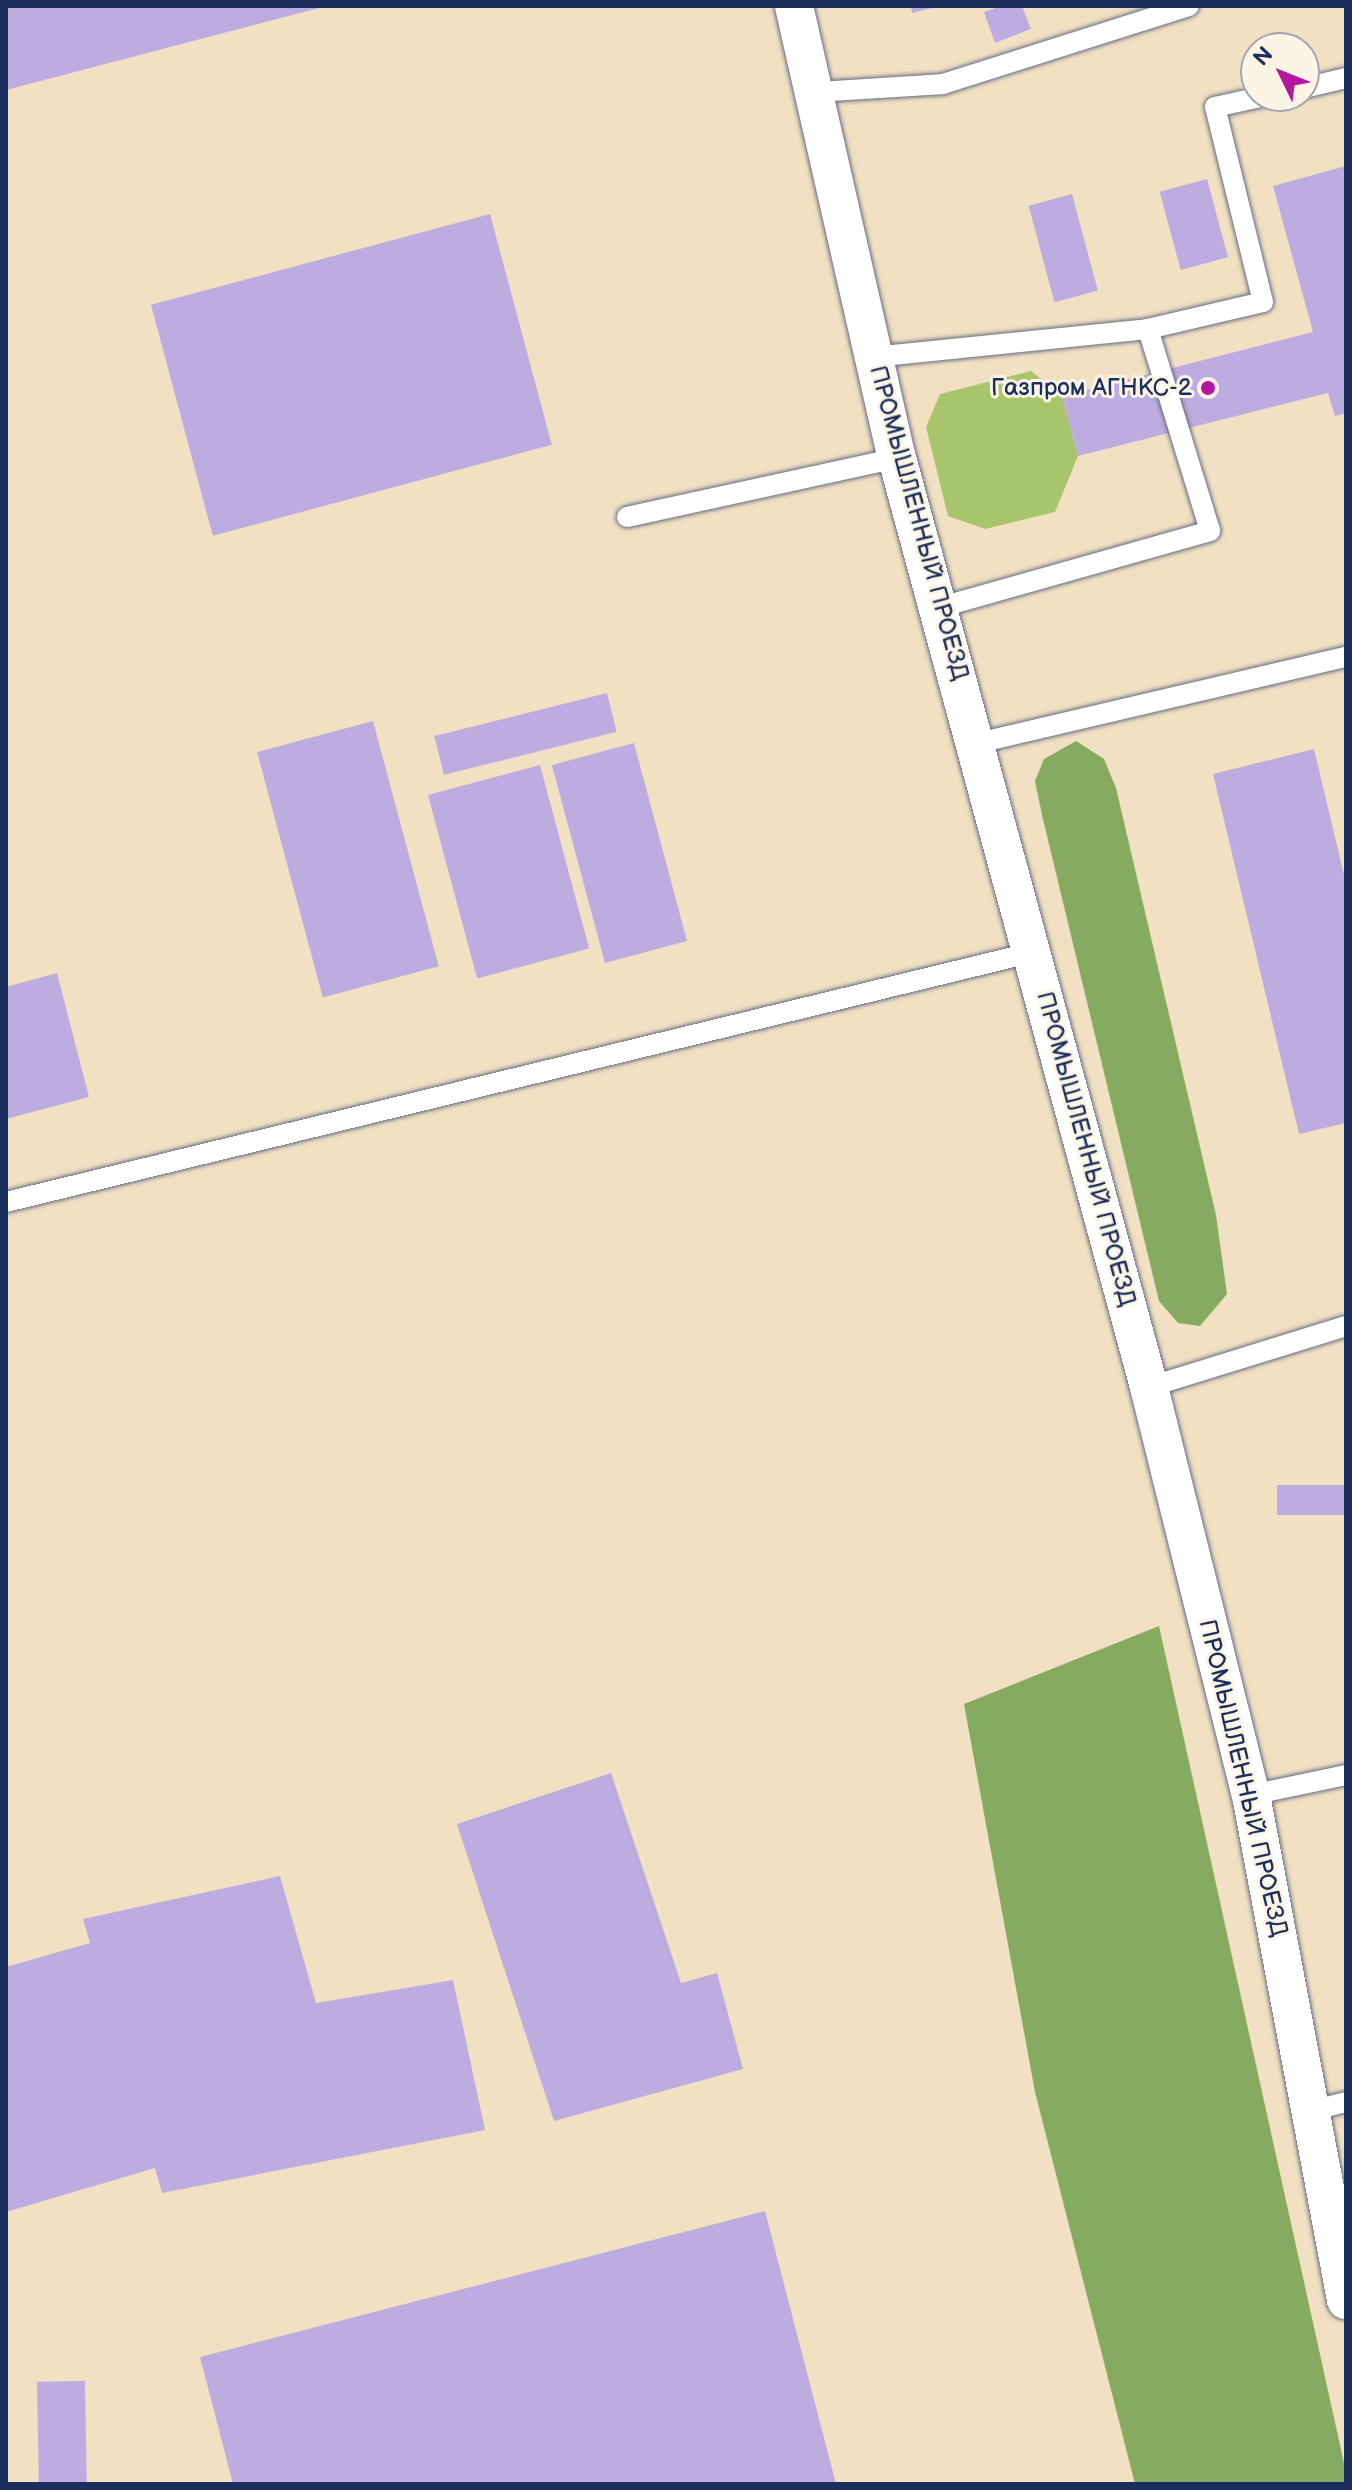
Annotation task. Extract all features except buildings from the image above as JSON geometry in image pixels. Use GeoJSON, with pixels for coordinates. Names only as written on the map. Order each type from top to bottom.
{"type":"FeatureCollection","features":[{"type":"Feature","properties":{"kind":"street","name":"ПРОМЫШЛЕННЫЙ ПРОЕЗД"},"geometry":{"type":"LineString","coordinates":[[794,6],[897,458],[942,607],[1149,1387],[1330,2106],[1346,2300]]}},
{"type":"Feature","properties":{"kind":"lane"},"geometry":{"type":"LineString","coordinates":[[816,92],[943,84],[1189,6]]}},
{"type":"Feature","properties":{"kind":"lane"},"geometry":{"type":"LineString","coordinates":[[1320,84],[1346,78]]}},
{"type":"Feature","properties":{"kind":"lane"},"geometry":{"type":"LineString","coordinates":[[873,357],[1148,329],[1263,302],[1215,107],[1240,102]]}},
{"type":"Feature","properties":{"kind":"lane"},"geometry":{"type":"LineString","coordinates":[[942,607],[1210,531],[1148,329]]}},
{"type":"Feature","properties":{"kind":"lane"},"geometry":{"type":"LineString","coordinates":[[627,517],[897,458]]}},
{"type":"Feature","properties":{"kind":"lane"},"geometry":{"type":"LineString","coordinates":[[978,743],[1346,657]]}},
{"type":"Feature","properties":{"kind":"lane"},"geometry":{"type":"LineString","coordinates":[[6,1202],[1034,952]]}},
{"type":"Feature","properties":{"kind":"lane"},"geometry":{"type":"LineString","coordinates":[[1149,1387],[1346,1326]]}},
{"type":"Feature","properties":{"kind":"lane"},"geometry":{"type":"LineString","coordinates":[[1251,1795],[1346,1775]]}},
{"type":"Feature","properties":{"kind":"green space"},"geometry":{"type":"Polygon","coordinates":[[[1031,371],[1062,396],[1078,456],[1055,512],[985,529],[948,516],[926,427],[940,394],[1031,371]]]}},
{"type":"Feature","properties":{"kind":"green space"},"geometry":{"type":"Polygon","coordinates":[[[1076,741],[1104,759],[1116,788],[1216,1215],[1227,1294],[1200,1326],[1178,1323],[1159,1301],[1042,815],[1035,781],[1044,759],[1076,741]]]}},
{"type":"Feature","properties":{"kind":"green space"},"geometry":{"type":"Polygon","coordinates":[[[1159,1626],[1346,2472],[1346,2484],[1135,2484],[1035,2092],[964,1704],[1159,1626]]]}},
{"type":"Feature","properties":{"kind":"place","name":"Газпром АГНКС-2"},"geometry":{"type":"Point","coordinates":[1208,388]}}]}
